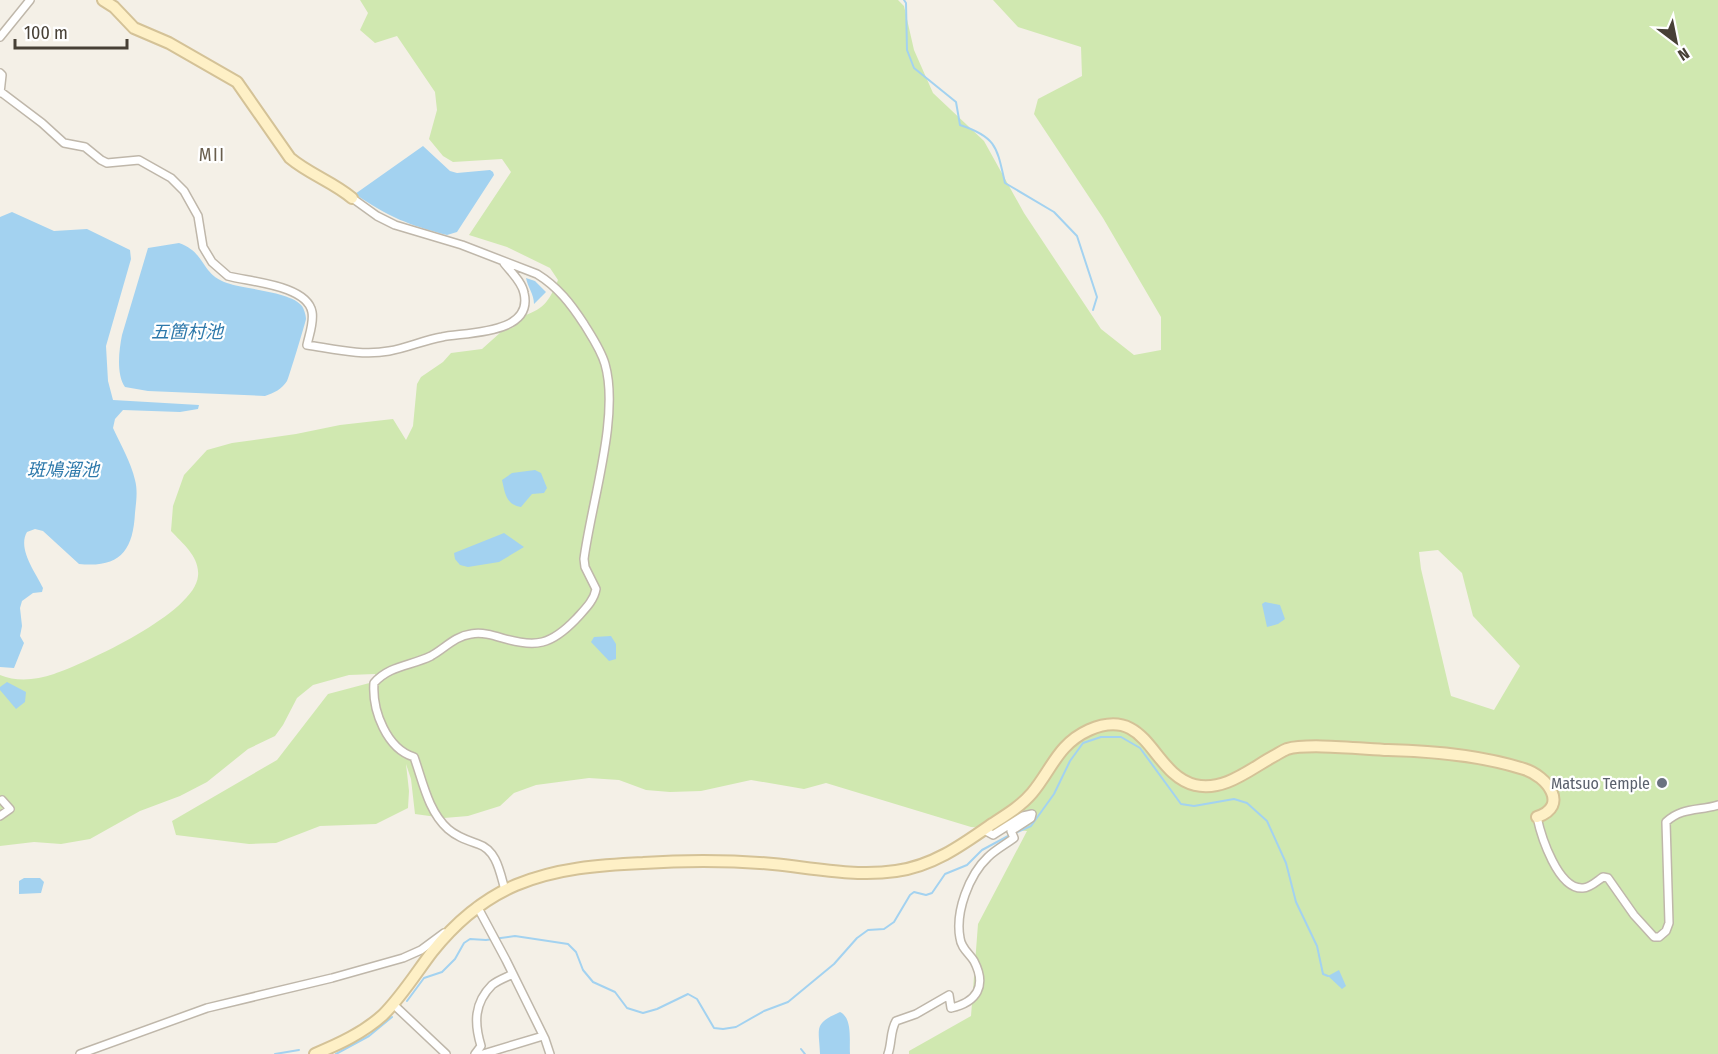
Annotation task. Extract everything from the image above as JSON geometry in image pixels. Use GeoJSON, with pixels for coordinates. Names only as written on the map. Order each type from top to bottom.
{"type":"FeatureCollection","features":[{"type":"Feature","properties":{"kind":"main road"},"geometry":{"type":"LineString","coordinates":[[103,0],[114,7],[134,28],[169,44],[237,82],[290,158],[298,165],[335,184],[352,198]]}},
{"type":"Feature","properties":{"kind":"main road"},"geometry":{"type":"LineString","coordinates":[[315,1054],[361,1032],[393,1004],[433,952],[458,923],[477,906],[535,877],[557,871],[609,864],[687,860],[725,860],[853,872],[898,871],[936,859],[984,830],[1029,796],[1064,746],[1088,730],[1110,724],[1120,725],[1140,734],[1167,767],[1179,777],[1192,785],[1208,787],[1224,784],[1239,777],[1287,749],[1409,751],[1498,762],[1525,769],[1543,780],[1551,790],[1553,806],[1549,813],[1537,818]]}},
{"type":"Feature","properties":{"kind":"street"},"geometry":{"type":"LineString","coordinates":[[0,37],[30,0]]}},
{"type":"Feature","properties":{"kind":"street"},"geometry":{"type":"LineString","coordinates":[[0,73],[2,75],[0,92],[42,123],[64,143],[85,147],[107,163],[139,160],[171,178],[184,191],[198,216],[203,247],[220,271],[228,276],[289,290],[306,300],[311,307],[313,320],[307,345],[349,352],[387,351],[442,337],[499,329],[512,322],[521,313],[525,303],[520,284],[503,261]]}},
{"type":"Feature","properties":{"kind":"street"},"geometry":{"type":"LineString","coordinates":[[352,198],[394,225],[417,234],[462,245],[537,274],[557,289],[588,331],[605,363],[609,384],[608,425],[584,559],[585,567],[594,583],[595,595],[568,627],[543,643],[532,645],[518,643],[485,633],[465,634],[430,656],[382,675],[374,683],[378,712],[391,742],[399,750],[414,758],[433,811],[448,830],[488,849],[497,864],[505,890]]}},
{"type":"Feature","properties":{"kind":"street"},"geometry":{"type":"LineString","coordinates":[[0,816],[10,809],[2,800]]}},
{"type":"Feature","properties":{"kind":"street"},"geometry":{"type":"LineString","coordinates":[[1537,818],[1546,847],[1554,865],[1564,879],[1576,888],[1586,889],[1603,877],[1608,878],[1642,926],[1654,937],[1659,937],[1666,932],[1669,923],[1666,822],[1685,810],[1718,805]]}},
{"type":"Feature","properties":{"kind":"street"},"geometry":{"type":"LineString","coordinates":[[888,1054],[892,1043],[891,1029],[896,1021],[916,1014],[949,994],[951,1008],[963,1005],[976,996],[979,990],[980,974],[973,958],[965,951],[960,938],[963,899],[973,876],[988,856],[1031,818],[1032,814],[1023,816],[993,835],[984,830]]}},
{"type":"Feature","properties":{"kind":"street"},"geometry":{"type":"LineString","coordinates":[[477,906],[513,974],[550,1054]]}},
{"type":"Feature","properties":{"kind":"street"},"geometry":{"type":"LineString","coordinates":[[80,1054],[207,1008],[332,978],[413,954],[458,923]]}},
{"type":"Feature","properties":{"kind":"street"},"geometry":{"type":"LineString","coordinates":[[513,974],[492,985],[478,1008],[475,1022],[481,1046],[479,1054],[543,1036]]}},
{"type":"Feature","properties":{"kind":"street"},"geometry":{"type":"LineString","coordinates":[[393,1004],[446,1054]]}},
{"type":"Feature","properties":{"kind":"green space"},"geometry":{"type":"Polygon","coordinates":[[[360,0],[898,0],[904,6],[914,50],[933,93],[984,141],[1024,213],[1101,329],[1134,355],[1161,350],[1161,317],[1103,218],[1034,114],[1038,99],[1082,76],[1081,47],[1018,27],[993,0],[1718,0],[1718,1054],[909,1054],[909,1051],[971,1016],[978,924],[1027,831],[971,827],[826,783],[804,789],[751,780],[701,791],[670,792],[646,790],[619,780],[589,778],[536,785],[514,793],[500,806],[468,816],[444,818],[415,814],[411,779],[406,764],[408,808],[376,824],[320,826],[276,843],[249,844],[176,835],[172,821],[277,760],[328,694],[377,681],[375,674],[349,675],[313,685],[297,698],[275,736],[248,749],[207,782],[180,796],[140,811],[90,839],[61,844],[34,842],[0,846],[0,675],[13,679],[33,679],[69,668],[137,635],[179,605],[192,590],[198,576],[198,569],[190,551],[171,531],[173,506],[184,475],[207,450],[232,443],[340,425],[393,419],[406,440],[413,426],[417,384],[421,377],[443,362],[451,353],[482,349],[501,332],[514,327],[520,317],[540,308],[555,288],[558,280],[550,268],[507,247],[469,235],[511,172],[502,159],[453,162],[443,156],[429,139],[437,110],[435,92],[397,36],[375,43],[360,30],[368,13],[360,0]],[[1438,550],[1419,552],[1451,696],[1494,710],[1520,666],[1473,616],[1462,573],[1438,550]]]}},
{"type":"Feature","properties":{"kind":"water"},"geometry":{"type":"Polygon","coordinates":[[[423,146],[450,171],[457,173],[490,170],[493,172],[494,175],[457,232],[447,235],[410,224],[378,209],[355,194],[423,146]]]}},
{"type":"Feature","properties":{"kind":"water","name":"斑鳩溜池"},"geometry":{"type":"Polygon","coordinates":[[[12,212],[54,231],[87,229],[130,250],[131,259],[106,346],[108,381],[113,400],[199,405],[198,409],[180,412],[123,410],[115,419],[113,428],[131,467],[136,488],[134,527],[127,547],[121,555],[104,563],[79,564],[43,531],[35,529],[27,532],[24,546],[26,553],[43,588],[42,592],[33,593],[22,601],[20,636],[24,643],[14,668],[0,667],[0,217],[12,212]]]}},
{"type":"Feature","properties":{"kind":"water","name":"五箇村池"},"geometry":{"type":"Polygon","coordinates":[[[179,243],[195,252],[218,279],[288,297],[302,306],[306,319],[303,330],[287,381],[278,390],[265,396],[148,391],[125,387],[119,369],[121,341],[148,248],[179,243]]]}},
{"type":"Feature","properties":{"kind":"water"},"geometry":{"type":"Polygon","coordinates":[[[526,278],[535,281],[546,292],[534,304],[533,297],[526,278]]]}},
{"type":"Feature","properties":{"kind":"water"},"geometry":{"type":"Polygon","coordinates":[[[535,470],[541,473],[547,488],[544,493],[532,494],[521,507],[512,504],[507,498],[502,480],[512,473],[535,470]]]}},
{"type":"Feature","properties":{"kind":"water"},"geometry":{"type":"Polygon","coordinates":[[[504,533],[524,547],[499,562],[468,567],[460,565],[455,559],[454,553],[504,533]]]}},
{"type":"Feature","properties":{"kind":"water"},"geometry":{"type":"Polygon","coordinates":[[[1265,602],[1280,605],[1285,619],[1267,627],[1262,604],[1265,602]]]}},
{"type":"Feature","properties":{"kind":"water"},"geometry":{"type":"Polygon","coordinates":[[[611,636],[616,644],[616,659],[609,661],[591,642],[594,637],[611,636]]]}},
{"type":"Feature","properties":{"kind":"water"},"geometry":{"type":"Polygon","coordinates":[[[7,682],[26,692],[25,702],[16,709],[0,690],[0,687],[7,682]]]}},
{"type":"Feature","properties":{"kind":"water"},"geometry":{"type":"Polygon","coordinates":[[[24,878],[40,878],[44,882],[41,893],[19,894],[19,881],[24,878]]]}},
{"type":"Feature","properties":{"kind":"water"},"geometry":{"type":"Polygon","coordinates":[[[1339,970],[1346,986],[1342,989],[1328,976],[1339,970]]]}},
{"type":"Feature","properties":{"kind":"water"},"geometry":{"type":"Polygon","coordinates":[[[840,1012],[849,1025],[850,1054],[820,1054],[819,1027],[825,1020],[840,1012]]]}},
{"type":"Feature","properties":{"kind":"waterway"},"geometry":{"type":"LineString","coordinates":[[904,0],[906,3],[907,50],[914,68],[956,102],[960,125],[982,134],[993,145],[1000,161],[1005,183],[1054,212],[1077,236],[1097,297],[1093,310]]}},
{"type":"Feature","properties":{"kind":"waterway"},"geometry":{"type":"LineString","coordinates":[[1015,833],[1031,826],[1054,794],[1070,761],[1083,743],[1101,737],[1121,737],[1140,748],[1181,804],[1194,806],[1234,799],[1247,803],[1267,821],[1286,863],[1296,902],[1317,946],[1323,974],[1328,976]]}},
{"type":"Feature","properties":{"kind":"waterway"},"geometry":{"type":"LineString","coordinates":[[407,1001],[424,978],[442,972],[455,959],[464,943],[470,939],[486,940],[515,936],[568,944],[576,952],[583,970],[593,982],[615,992],[627,1008],[643,1013],[688,994],[697,999],[714,1028],[736,1027],[764,1011],[788,1002],[834,964],[857,938],[868,930],[884,929],[894,922],[910,895],[914,892],[926,895],[932,893],[945,874],[967,865],[982,850],[1010,835]]}},
{"type":"Feature","properties":{"kind":"waterway"},"geometry":{"type":"LineString","coordinates":[[336,1054],[369,1036],[392,1017]]}},
{"type":"Feature","properties":{"kind":"waterway"},"geometry":{"type":"LineString","coordinates":[[801,1049],[805,1054]]}},
{"type":"Feature","properties":{"kind":"waterway"},"geometry":{"type":"LineString","coordinates":[[275,1054],[299,1050]]}},
{"type":"Feature","properties":{"kind":"place","name":"Matsuo Temple"},"geometry":{"type":"Point","coordinates":[1662,783]}},
{"type":"Feature","properties":{"kind":"district","name":"MII"},"geometry":{"type":"Point","coordinates":[212,155]}}]}
